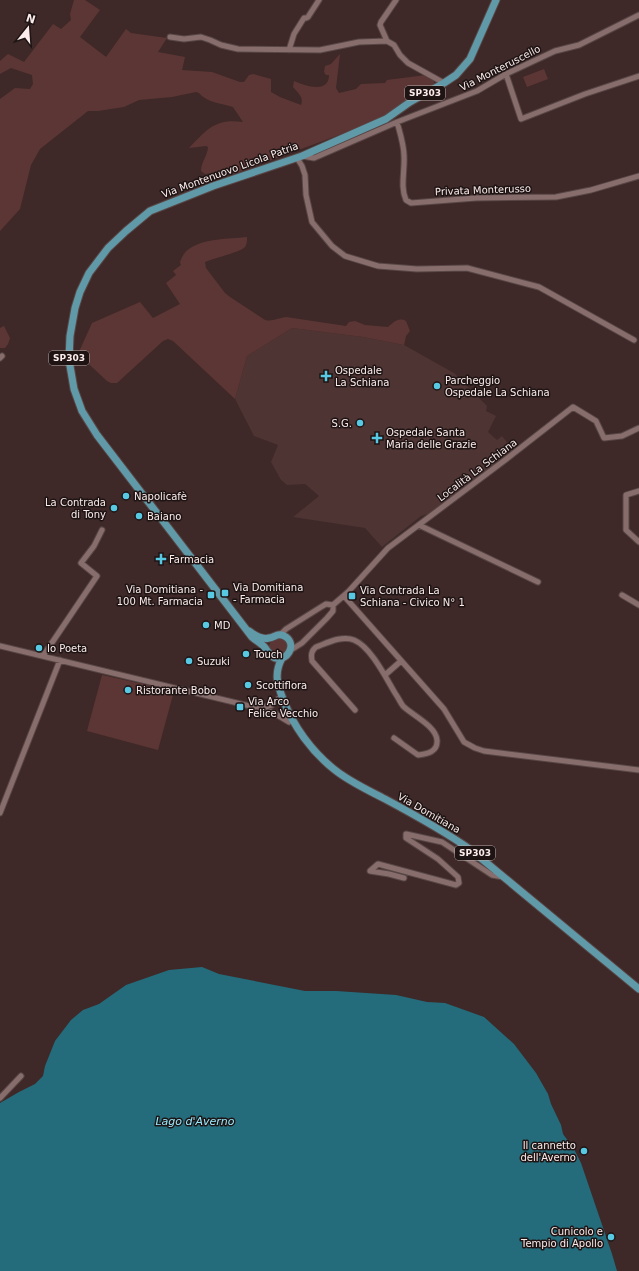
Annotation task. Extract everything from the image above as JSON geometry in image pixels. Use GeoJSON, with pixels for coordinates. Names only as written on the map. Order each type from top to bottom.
{"type":"FeatureCollection","features":[{"type":"Feature","properties":{"kind":"main road","name":"Via Montenuovo Licola Patria"},"geometry":{"type":"LineString","coordinates":[[272,657],[267,650],[252,637],[96,435],[82,411],[74,389],[69,360],[70,336],[74,308],[89,273],[108,248],[150,211],[213,186],[299,157],[316,148],[386,119],[410,102],[456,75],[470,59],[496,0]]}},
{"type":"Feature","properties":{"kind":"main road"},"geometry":{"type":"LineString","coordinates":[[248,631],[260,638],[270,638]]}},
{"type":"Feature","properties":{"kind":"main road"},"geometry":{"type":"LineString","coordinates":[[267,650],[267,643],[270,638],[275,635],[281,634],[291,643],[291,650],[289,654],[277,659],[272,657]]}},
{"type":"Feature","properties":{"kind":"main road","name":"Via Domitiana"},"geometry":{"type":"LineString","coordinates":[[272,657],[278,698],[301,733],[316,752],[335,770],[448,833],[471,850],[639,989]]}},
{"type":"Feature","properties":{"kind":"main road","name":"Via Domitiana"},"geometry":{"type":"LineString","coordinates":[[282,658],[276,675],[278,686],[289,722],[301,733]]}},
{"type":"Feature","properties":{"kind":"street"},"geometry":{"type":"LineString","coordinates":[[289,50],[294,34],[304,18],[308,17],[319,0]]}},
{"type":"Feature","properties":{"kind":"street"},"geometry":{"type":"LineString","coordinates":[[387,41],[380,25],[396,0]]}},
{"type":"Feature","properties":{"kind":"street","name":"Via Monteruscello"},"geometry":{"type":"LineString","coordinates":[[299,157],[314,158],[320,156],[397,122],[477,91],[506,74],[555,51],[580,45],[639,15]]}},
{"type":"Feature","properties":{"kind":"street"},"geometry":{"type":"LineString","coordinates":[[170,37],[184,39],[201,37],[221,45],[238,49],[289,50],[320,50],[359,42],[387,41],[394,45],[400,55],[408,63],[444,83]]}},
{"type":"Feature","properties":{"kind":"street"},"geometry":{"type":"LineString","coordinates":[[506,74],[521,119],[585,94],[639,76]]}},
{"type":"Feature","properties":{"kind":"street","name":"Privata Monterusso"},"geometry":{"type":"LineString","coordinates":[[397,122],[401,134],[404,156],[403,194],[406,200],[411,203],[476,198],[556,197],[591,190],[639,176]]}},
{"type":"Feature","properties":{"kind":"street"},"geometry":{"type":"LineString","coordinates":[[316,148],[314,155],[320,156]]}},
{"type":"Feature","properties":{"kind":"street"},"geometry":{"type":"LineString","coordinates":[[299,157],[305,175],[306,195],[312,222],[332,246],[345,256],[378,266],[416,269],[467,268],[539,287],[634,340]]}},
{"type":"Feature","properties":{"kind":"street","name":"Località La Schiana"},"geometry":{"type":"LineString","coordinates":[[281,634],[286,629],[326,604],[333,605],[344,596],[384,553],[573,407],[596,421],[604,438],[622,436],[639,428]]}},
{"type":"Feature","properties":{"kind":"street"},"geometry":{"type":"LineString","coordinates":[[639,491],[626,495],[626,530],[639,542]]}},
{"type":"Feature","properties":{"kind":"street"},"geometry":{"type":"LineString","coordinates":[[419,525],[538,582]]}},
{"type":"Feature","properties":{"kind":"street"},"geometry":{"type":"LineString","coordinates":[[43,656],[97,576],[81,563],[94,546],[102,530]]}},
{"type":"Feature","properties":{"kind":"street"},"geometry":{"type":"LineString","coordinates":[[622,595],[639,605]]}},
{"type":"Feature","properties":{"kind":"street"},"geometry":{"type":"LineString","coordinates":[[344,596],[353,604],[401,662],[444,709],[464,742],[484,751],[639,770]]}},
{"type":"Feature","properties":{"kind":"street","name":"Località La Schiana"},"geometry":{"type":"LineString","coordinates":[[291,650],[302,643],[333,611],[333,605]]}},
{"type":"Feature","properties":{"kind":"street"},"geometry":{"type":"LineString","coordinates":[[356,710],[312,661],[311,654],[316,647],[344,638],[354,640],[369,652],[403,705],[428,726],[437,738],[437,744],[435,749],[429,754],[418,755],[394,738]]}},
{"type":"Feature","properties":{"kind":"street"},"geometry":{"type":"LineString","coordinates":[[0,646],[258,708],[274,713],[289,722]]}},
{"type":"Feature","properties":{"kind":"street"},"geometry":{"type":"LineString","coordinates":[[0,813],[60,660]]}},
{"type":"Feature","properties":{"kind":"street"},"geometry":{"type":"LineString","coordinates":[[385,676],[401,662]]}},
{"type":"Feature","properties":{"kind":"street"},"geometry":{"type":"LineString","coordinates":[[258,708],[272,705],[278,698]]}},
{"type":"Feature","properties":{"kind":"street"},"geometry":{"type":"LineString","coordinates":[[274,713],[281,712],[285,708]]}},
{"type":"Feature","properties":{"kind":"street"},"geometry":{"type":"LineString","coordinates":[[404,878],[370,871],[378,864],[456,885],[459,883],[458,877],[438,859],[406,838],[406,834],[442,842],[492,875],[504,877]]}},
{"type":"Feature","properties":{"kind":"street"},"geometry":{"type":"LineString","coordinates":[[0,1098],[21,1076]]}},
{"type":"Feature","properties":{"kind":"shaded area"},"geometry":{"type":"Polygon","coordinates":[[[74,0],[85,0],[100,10],[80,37],[106,57],[126,29],[131,33],[167,38],[158,52],[185,57],[182,70],[212,72],[240,82],[244,82],[249,75],[253,74],[271,79],[271,92],[301,105],[301,97],[293,87],[294,81],[304,85],[316,87],[325,85],[328,81],[329,75],[326,75],[324,72],[325,66],[331,64],[340,54],[336,88],[339,93],[356,89],[361,84],[385,83],[387,80],[426,75],[431,77],[434,84],[421,90],[391,113],[374,122],[234,174],[232,172],[225,175],[223,171],[205,174],[201,171],[208,147],[189,148],[207,130],[219,123],[234,121],[243,122],[233,107],[210,101],[196,92],[172,97],[139,100],[124,107],[88,111],[40,149],[31,165],[20,209],[0,231],[0,99],[15,88],[30,89],[33,84],[32,75],[11,68],[0,74],[0,61],[8,54],[24,62],[53,24],[61,29],[71,20],[70,14],[74,0]]]}},
{"type":"Feature","properties":{"kind":"shaded area"},"geometry":{"type":"Polygon","coordinates":[[[544,69],[548,79],[527,87],[523,77],[544,69]]]}},
{"type":"Feature","properties":{"kind":"shaded area"},"geometry":{"type":"Polygon","coordinates":[[[247,237],[246,245],[243,249],[205,262],[206,268],[225,293],[230,297],[265,320],[286,317],[346,326],[349,322],[355,321],[365,325],[388,327],[396,321],[403,320],[406,321],[410,331],[406,336],[404,345],[363,337],[292,328],[247,356],[235,399],[173,341],[168,339],[163,341],[117,383],[107,381],[78,354],[92,323],[140,302],[153,318],[180,304],[166,283],[176,275],[173,271],[181,265],[180,262],[182,256],[189,249],[195,245],[209,241],[247,237]]]}},
{"type":"Feature","properties":{"kind":"shaded area"},"geometry":{"type":"Polygon","coordinates":[[[4,326],[10,338],[5,348],[0,348],[0,328],[4,326]]]}},
{"type":"Feature","properties":{"kind":"shaded area","name":"Ospedale Santa Maria delle Grazie"},"geometry":{"type":"Polygon","coordinates":[[[292,328],[363,337],[404,345],[454,373],[487,406],[486,411],[496,416],[488,432],[497,440],[502,436],[514,451],[434,512],[421,516],[382,547],[365,528],[293,517],[319,496],[305,484],[287,485],[281,480],[271,462],[278,445],[254,436],[235,399],[247,356],[292,328]]]}},
{"type":"Feature","properties":{"kind":"shaded area"},"geometry":{"type":"Polygon","coordinates":[[[278,638],[284,641],[287,647],[284,653],[278,656],[272,653],[269,647],[272,641],[278,638]]]}},
{"type":"Feature","properties":{"kind":"shaded area"},"geometry":{"type":"Polygon","coordinates":[[[102,675],[174,691],[158,750],[87,731],[102,675]]]}},
{"type":"Feature","properties":{"kind":"water","name":"Lago d'Averno"},"geometry":{"type":"Polygon","coordinates":[[[202,967],[219,974],[305,991],[336,991],[396,995],[427,1002],[445,1003],[484,1017],[514,1044],[536,1073],[548,1094],[561,1125],[563,1134],[574,1149],[581,1163],[617,1271],[0,1271],[0,1103],[35,1084],[43,1076],[45,1066],[55,1041],[71,1020],[83,1010],[99,1004],[126,985],[169,970],[202,967]]]}},
{"type":"Feature","properties":{"kind":"place","name":"Ospedale La Schiana"},"geometry":{"type":"Point","coordinates":[326,376]}},
{"type":"Feature","properties":{"kind":"place","name":"Parcheggio Ospedale La Schiana"},"geometry":{"type":"Point","coordinates":[437,386]}},
{"type":"Feature","properties":{"kind":"place","name":"S.G."},"geometry":{"type":"Point","coordinates":[360,423]}},
{"type":"Feature","properties":{"kind":"place","name":"Ospedale Santa Maria delle Grazie"},"geometry":{"type":"Point","coordinates":[377,438]}},
{"type":"Feature","properties":{"kind":"place","name":"Napolicafè"},"geometry":{"type":"Point","coordinates":[126,496]}},
{"type":"Feature","properties":{"kind":"place","name":"La Contrada di Tony"},"geometry":{"type":"Point","coordinates":[114,508]}},
{"type":"Feature","properties":{"kind":"place","name":"Baiano"},"geometry":{"type":"Point","coordinates":[139,516]}},
{"type":"Feature","properties":{"kind":"place","name":"Farmacia"},"geometry":{"type":"Point","coordinates":[161,559]}},
{"type":"Feature","properties":{"kind":"place","name":"Via Domitiana - Farmacia"},"geometry":{"type":"Point","coordinates":[225,593]}},
{"type":"Feature","properties":{"kind":"place","name":"Via Domitiana - 100 Mt. Farmacia"},"geometry":{"type":"Point","coordinates":[211,595]}},
{"type":"Feature","properties":{"kind":"place","name":"Via Contrada La Schiana - Civico N° 1"},"geometry":{"type":"Point","coordinates":[352,596]}},
{"type":"Feature","properties":{"kind":"place","name":"MD"},"geometry":{"type":"Point","coordinates":[206,625]}},
{"type":"Feature","properties":{"kind":"place","name":"Io Poeta"},"geometry":{"type":"Point","coordinates":[39,648]}},
{"type":"Feature","properties":{"kind":"place","name":"Touch"},"geometry":{"type":"Point","coordinates":[246,654]}},
{"type":"Feature","properties":{"kind":"place","name":"Suzuki"},"geometry":{"type":"Point","coordinates":[189,661]}},
{"type":"Feature","properties":{"kind":"place","name":"Scottiflora"},"geometry":{"type":"Point","coordinates":[248,685]}},
{"type":"Feature","properties":{"kind":"place","name":"Ristorante Bobo"},"geometry":{"type":"Point","coordinates":[128,690]}},
{"type":"Feature","properties":{"kind":"place","name":"Via Arco Felice Vecchio"},"geometry":{"type":"Point","coordinates":[240,707]}},
{"type":"Feature","properties":{"kind":"place","name":"Il cannetto dell'Averno"},"geometry":{"type":"Point","coordinates":[584,1151]}},
{"type":"Feature","properties":{"kind":"place","name":"Cunicolo e Tempio di Apollo"},"geometry":{"type":"Point","coordinates":[611,1237]}}]}
